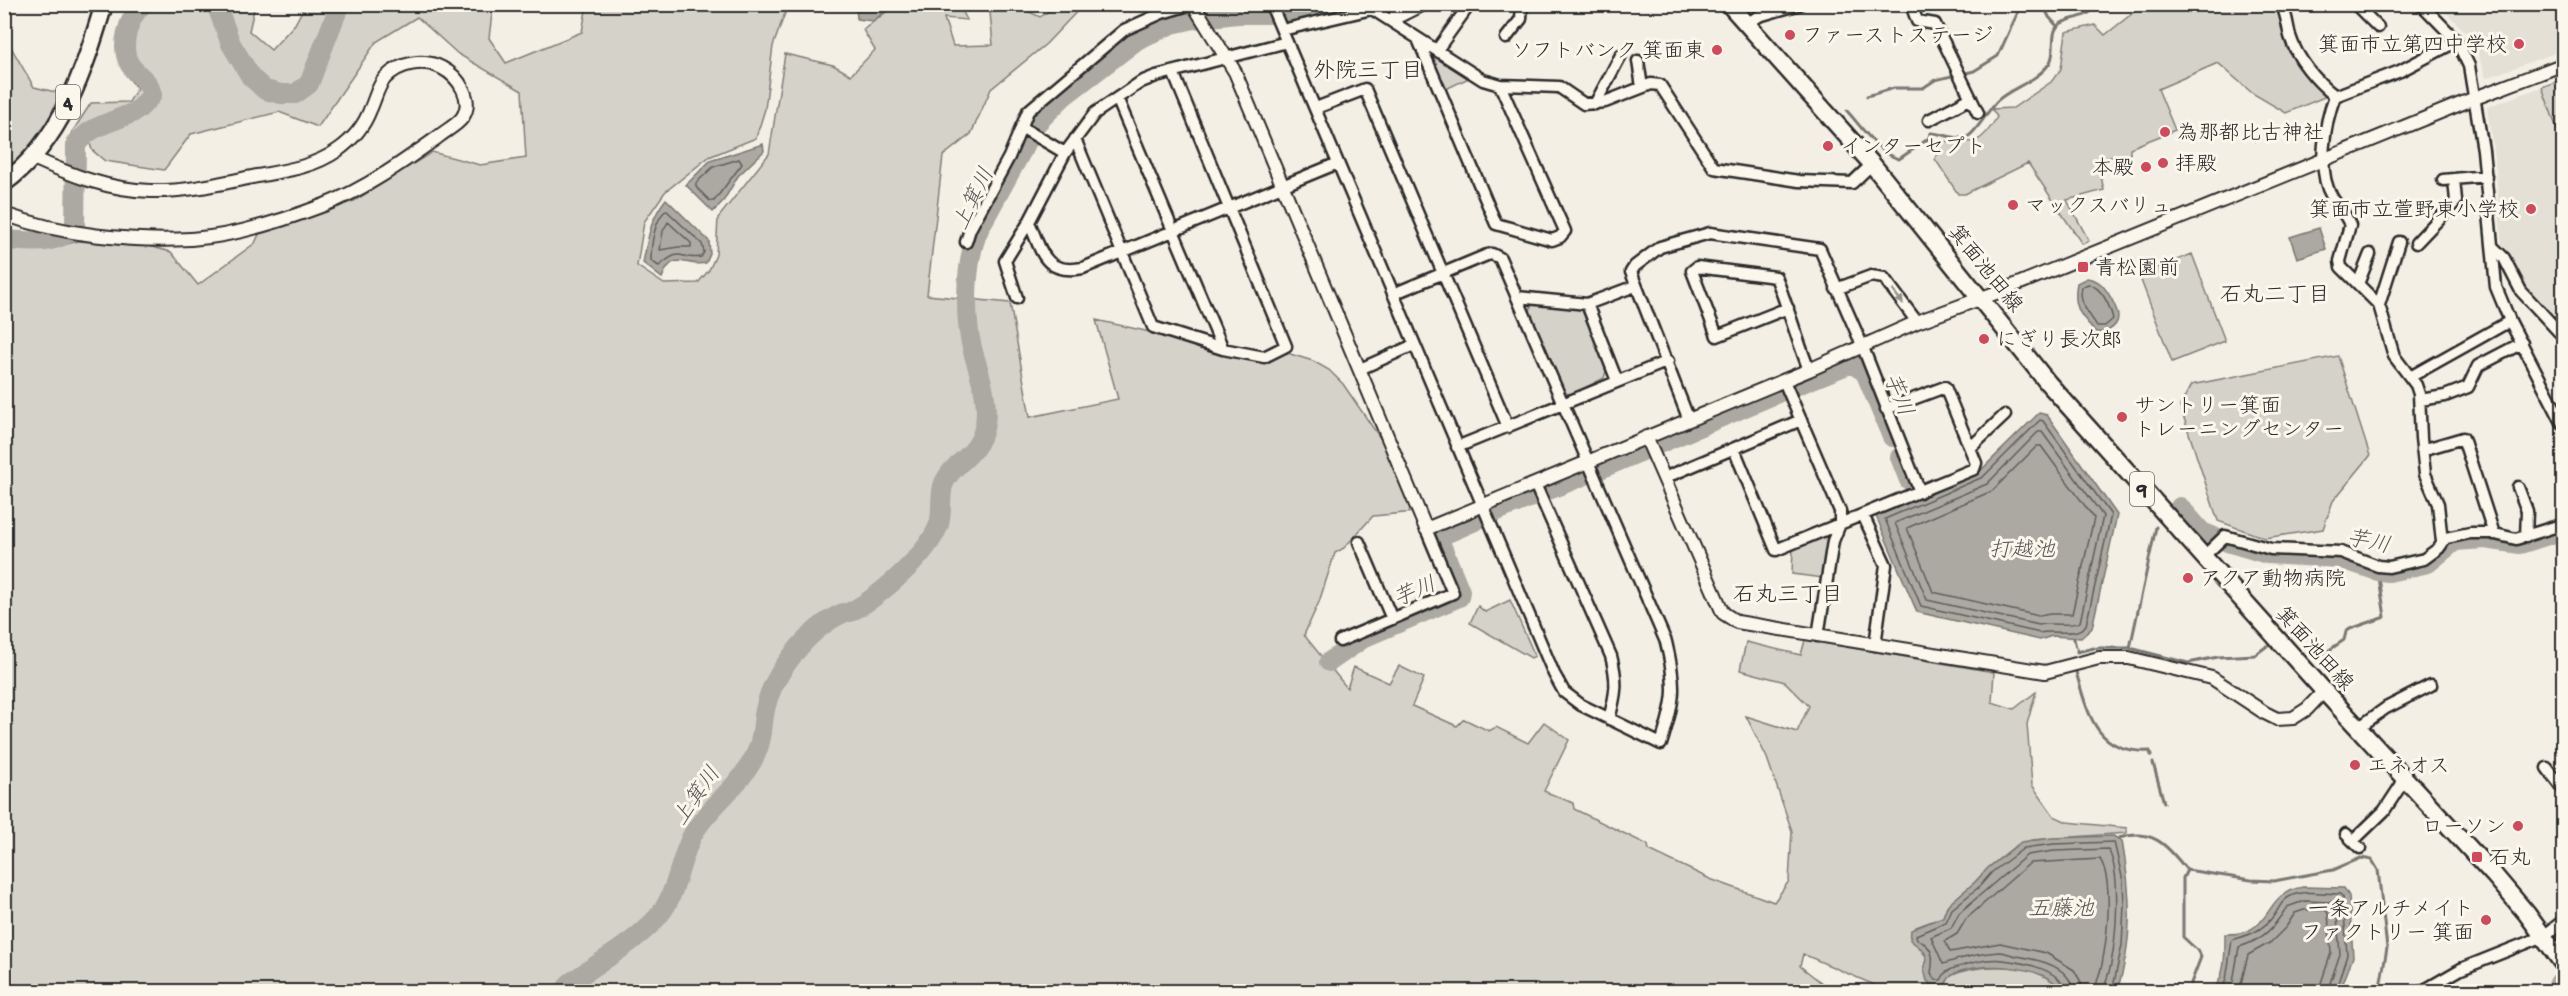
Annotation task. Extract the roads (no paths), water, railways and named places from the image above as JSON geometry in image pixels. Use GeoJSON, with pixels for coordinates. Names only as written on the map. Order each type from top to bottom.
{"type":"FeatureCollection","features":[{"type":"Feature","properties":{"kind":"main road","name":"4"},"geometry":{"type":"LineString","coordinates":[[4,183],[40,161],[76,87],[104,4]]}},
{"type":"Feature","properties":{"kind":"main road","name":"箕面池田線"},"geometry":{"type":"LineString","coordinates":[[1729,4],[1872,165],[1982,298],[2048,384],[2324,692],[2494,875],[2544,936],[2564,965]]}},
{"type":"Feature","properties":{"kind":"street"},"geometry":{"type":"LineString","coordinates":[[1393,20],[1399,4]]}},
{"type":"Feature","properties":{"kind":"street"},"geometry":{"type":"LineString","coordinates":[[1393,20],[1425,4]]}},
{"type":"Feature","properties":{"kind":"street"},"geometry":{"type":"LineString","coordinates":[[1437,50],[1470,4]]}},
{"type":"Feature","properties":{"kind":"street"},"geometry":{"type":"LineString","coordinates":[[1506,38],[1521,19],[1522,4]]}},
{"type":"Feature","properties":{"kind":"street"},"geometry":{"type":"LineString","coordinates":[[1748,23],[1759,16],[1800,4]]}},
{"type":"Feature","properties":{"kind":"street"},"geometry":{"type":"LineString","coordinates":[[1911,4],[1917,21],[1935,24],[1978,113]]}},
{"type":"Feature","properties":{"kind":"street"},"geometry":{"type":"LineString","coordinates":[[2281,4],[2291,38],[2308,68],[2323,87],[2335,96]]}},
{"type":"Feature","properties":{"kind":"street"},"geometry":{"type":"LineString","coordinates":[[2421,4],[2457,41],[2469,66],[2486,176],[2496,287],[2510,321],[2564,426]]}},
{"type":"Feature","properties":{"kind":"street"},"geometry":{"type":"LineString","coordinates":[[2357,5],[2378,27]]}},
{"type":"Feature","properties":{"kind":"street"},"geometry":{"type":"LineString","coordinates":[[1282,30],[1371,9],[1393,20],[1483,80],[1500,85],[1558,87],[1584,104],[1595,105],[1651,84],[1660,85],[1714,168],[1799,181],[1852,183],[1872,165]]}},
{"type":"Feature","properties":{"kind":"street"},"geometry":{"type":"LineString","coordinates":[[966,242],[970,230],[1023,129],[1028,111],[1124,30],[1162,13],[1197,11],[1227,58],[1283,185],[1453,593],[1340,640]]}},
{"type":"Feature","properties":{"kind":"street"},"geometry":{"type":"LineString","coordinates":[[1274,12],[1482,506],[1550,665],[1564,692],[1581,705],[1661,744],[1673,705],[1673,672],[1666,642],[1500,258],[1492,254],[1393,294]]}},
{"type":"Feature","properties":{"kind":"street"},"geometry":{"type":"LineString","coordinates":[[1418,38],[1496,224],[1552,240],[1560,237],[1565,231],[1500,85]]}},
{"type":"Feature","properties":{"kind":"street"},"geometry":{"type":"LineString","coordinates":[[2335,96],[2400,71],[2457,41]]}},
{"type":"Feature","properties":{"kind":"street"},"geometry":{"type":"LineString","coordinates":[[1017,298],[1005,261],[1029,222],[1065,153],[1095,113],[1141,82],[1287,42]]}},
{"type":"Feature","properties":{"kind":"street"},"geometry":{"type":"LineString","coordinates":[[1595,105],[1622,55]]}},
{"type":"Feature","properties":{"kind":"street"},"geometry":{"type":"LineString","coordinates":[[1638,61],[1642,87]]}},
{"type":"Feature","properties":{"kind":"street"},"geometry":{"type":"LineString","coordinates":[[4,214],[71,231],[120,237],[191,239],[237,232],[327,204],[410,157],[462,118],[467,105],[465,93],[456,78],[443,68],[429,63],[413,63],[386,78],[370,112],[356,134],[338,150],[315,163],[296,169],[179,190],[151,191],[82,179],[40,161]]}},
{"type":"Feature","properties":{"kind":"street"},"geometry":{"type":"LineString","coordinates":[[1426,529],[1587,462],[1649,444],[1689,420],[1917,322],[2564,64]]}},
{"type":"Feature","properties":{"kind":"street"},"geometry":{"type":"LineString","coordinates":[[1075,140],[1153,327],[1223,349],[1264,357],[1286,346],[1173,72]]}},
{"type":"Feature","properties":{"kind":"street"},"geometry":{"type":"LineString","coordinates":[[1316,108],[1365,89],[1508,427]]}},
{"type":"Feature","properties":{"kind":"street"},"geometry":{"type":"LineString","coordinates":[[2335,96],[2325,132],[2323,160],[2332,197],[2350,225],[2340,261],[2341,267],[2379,305],[2394,356],[2416,385],[2420,400],[2425,474],[2438,504],[2442,542]]}},
{"type":"Feature","properties":{"kind":"street"},"geometry":{"type":"LineString","coordinates":[[1117,98],[1223,349]]}},
{"type":"Feature","properties":{"kind":"street"},"geometry":{"type":"LineString","coordinates":[[1929,120],[1971,98]]}},
{"type":"Feature","properties":{"kind":"street"},"geometry":{"type":"LineString","coordinates":[[1023,129],[1065,153]]}},
{"type":"Feature","properties":{"kind":"street"},"geometry":{"type":"LineString","coordinates":[[1029,222],[1045,260],[1055,267],[1071,270],[1083,268],[1338,163]]}},
{"type":"Feature","properties":{"kind":"street"},"geometry":{"type":"LineString","coordinates":[[2416,243],[2456,201],[2449,179],[2486,176]]}},
{"type":"Feature","properties":{"kind":"street"},"geometry":{"type":"LineString","coordinates":[[1689,420],[1668,361],[1635,286],[1631,272],[1635,266],[1660,247],[1710,233],[1820,249],[1862,345],[1920,492]]}},
{"type":"Feature","properties":{"kind":"street"},"geometry":{"type":"LineString","coordinates":[[2379,305],[2399,242]]}},
{"type":"Feature","properties":{"kind":"street"},"geometry":{"type":"LineString","coordinates":[[2493,247],[2504,258],[2521,291],[2559,332],[2564,330]]}},
{"type":"Feature","properties":{"kind":"street"},"geometry":{"type":"LineString","coordinates":[[2358,284],[2370,254]]}},
{"type":"Feature","properties":{"kind":"street"},"geometry":{"type":"LineString","coordinates":[[1788,308],[1717,336],[1692,271],[1697,267],[1776,277],[1788,308],[1795,334],[1809,370]]}},
{"type":"Feature","properties":{"kind":"street"},"geometry":{"type":"LineString","coordinates":[[1836,289],[1871,276],[1884,278],[1917,322]]}},
{"type":"Feature","properties":{"kind":"street"},"geometry":{"type":"LineString","coordinates":[[1517,297],[1587,304],[1635,286]]}},
{"type":"Feature","properties":{"kind":"street"},"geometry":{"type":"LineString","coordinates":[[1587,304],[1617,381]]}},
{"type":"Feature","properties":{"kind":"street"},"geometry":{"type":"LineString","coordinates":[[2410,377],[2510,321]]}},
{"type":"Feature","properties":{"kind":"street"},"geometry":{"type":"LineString","coordinates":[[2420,400],[2471,390],[2478,366],[2522,343]]}},
{"type":"Feature","properties":{"kind":"street"},"geometry":{"type":"LineString","coordinates":[[1360,369],[1414,345]]}},
{"type":"Feature","properties":{"kind":"street"},"geometry":{"type":"LineString","coordinates":[[1457,447],[1668,361]]}},
{"type":"Feature","properties":{"kind":"street"},"geometry":{"type":"LineString","coordinates":[[1784,381],[1840,512],[1840,524],[1833,542],[1818,636]]}},
{"type":"Feature","properties":{"kind":"street"},"geometry":{"type":"LineString","coordinates":[[1734,449],[1776,550],[1974,469],[1976,463],[1945,387],[1886,409]]}},
{"type":"Feature","properties":{"kind":"street"},"geometry":{"type":"LineString","coordinates":[[1970,448],[2005,415]]}},
{"type":"Feature","properties":{"kind":"street"},"geometry":{"type":"LineString","coordinates":[[1664,478],[1801,420]]}},
{"type":"Feature","properties":{"kind":"street"},"geometry":{"type":"LineString","coordinates":[[2422,450],[2463,438],[2494,534]]}},
{"type":"Feature","properties":{"kind":"street"},"geometry":{"type":"LineString","coordinates":[[1649,444],[1723,613],[1737,622],[2045,672],[2099,658],[2129,658],[2212,678],[2277,719],[2293,718],[2307,709],[2324,692]]}},
{"type":"Feature","properties":{"kind":"street"},"geometry":{"type":"LineString","coordinates":[[1535,483],[1611,656],[1616,675],[1616,692],[1609,719]]}},
{"type":"Feature","properties":{"kind":"street"},"geometry":{"type":"LineString","coordinates":[[2518,487],[2527,511],[2526,537]]}},
{"type":"Feature","properties":{"kind":"street"},"geometry":{"type":"LineString","coordinates":[[1863,515],[1886,565],[1875,645]]}},
{"type":"Feature","properties":{"kind":"street"},"geometry":{"type":"LineString","coordinates":[[2203,557],[2221,538],[2229,536],[2271,549],[2341,552],[2378,566],[2389,567],[2424,558],[2436,551],[2442,542],[2461,534],[2494,534],[2512,539],[2526,537],[2564,524]]}},
{"type":"Feature","properties":{"kind":"street"},"geometry":{"type":"LineString","coordinates":[[1359,542],[1392,619]]}},
{"type":"Feature","properties":{"kind":"street"},"geometry":{"type":"LineString","coordinates":[[2358,728],[2386,708],[2431,685]]}},
{"type":"Feature","properties":{"kind":"street"},"geometry":{"type":"LineString","coordinates":[[2547,768],[2564,790]]}},
{"type":"Feature","properties":{"kind":"street"},"geometry":{"type":"LineString","coordinates":[[2353,841],[2384,811],[2405,779]]}},
{"type":"Feature","properties":{"kind":"street"},"geometry":{"type":"LineString","coordinates":[[2421,992],[2461,969],[2544,936],[2564,920]]}},
{"type":"Feature","properties":{"kind":"water"},"geometry":{"type":"Polygon","coordinates":[[[856,4],[893,5],[873,21],[857,19],[856,4]]]}},
{"type":"Feature","properties":{"kind":"water"},"geometry":{"type":"Polygon","coordinates":[[[763,144],[764,151],[738,176],[724,200],[713,212],[686,185],[710,161],[763,144]]]}},
{"type":"Feature","properties":{"kind":"water"},"geometry":{"type":"Polygon","coordinates":[[[666,199],[709,241],[710,254],[706,263],[675,261],[666,269],[662,278],[643,263],[653,221],[666,199]]]}},
{"type":"Feature","properties":{"kind":"water"},"geometry":{"type":"Polygon","coordinates":[[[2319,228],[2326,249],[2297,258],[2290,237],[2319,228]]]}},
{"type":"Feature","properties":{"kind":"water"},"geometry":{"type":"Polygon","coordinates":[[[2087,278],[2095,280],[2104,287],[2117,311],[2118,319],[2114,327],[2106,331],[2093,330],[2078,309],[2077,283],[2087,278]]]}},
{"type":"Feature","properties":{"kind":"water","name":"打越池"},"geometry":{"type":"Polygon","coordinates":[[[2039,413],[2047,415],[2117,515],[2092,628],[2081,638],[2052,636],[2040,640],[1917,612],[1876,516],[1979,472],[2039,413]]]}},
{"type":"Feature","properties":{"kind":"water","name":"五藤池"},"geometry":{"type":"Polygon","coordinates":[[[2113,836],[2122,841],[2129,898],[2126,954],[2117,991],[2060,991],[2053,982],[2042,975],[2010,967],[1975,968],[1961,971],[1951,976],[1943,986],[1933,985],[1927,981],[1924,969],[1927,959],[1924,951],[1910,940],[1911,930],[1943,917],[1947,906],[1988,868],[2021,842],[2053,838],[2113,836]]]}},
{"type":"Feature","properties":{"kind":"water"},"geometry":{"type":"Polygon","coordinates":[[[2303,887],[2344,888],[2349,896],[2353,957],[2340,991],[2211,991],[2220,980],[2222,973],[2225,934],[2242,933],[2254,927],[2261,922],[2282,895],[2303,887]]]}},
{"type":"Feature","properties":{"kind":"waterway"},"geometry":{"type":"LineString","coordinates":[[4,240],[33,242],[51,240],[59,238],[75,227],[76,145],[95,128],[137,111],[152,95],[146,81],[130,65],[125,50],[129,25],[143,4]]}},
{"type":"Feature","properties":{"kind":"waterway"},"geometry":{"type":"LineString","coordinates":[[216,4],[231,44],[251,77],[265,90],[281,94],[295,94],[309,84],[340,4]]}},
{"type":"Feature","properties":{"kind":"waterway","name":"上箕川"},"geometry":{"type":"LineString","coordinates":[[850,612],[888,586],[925,548],[939,524],[942,492],[948,475],[972,452],[982,435],[986,404],[969,335],[968,320],[967,287],[971,254],[980,227],[1037,123],[1064,96],[1137,40],[1172,24],[1237,14],[1280,14],[1333,4]]}},
{"type":"Feature","properties":{"kind":"waterway"},"geometry":{"type":"LineString","coordinates":[[1962,74],[1974,71],[1998,56],[2018,12],[2019,4]]}},
{"type":"Feature","properties":{"kind":"waterway"},"geometry":{"type":"LineString","coordinates":[[2043,4],[2049,17],[2057,26]]}},
{"type":"Feature","properties":{"kind":"waterway"},"geometry":{"type":"LineString","coordinates":[[1847,111],[1877,145],[1899,159],[1928,139],[1931,133],[1959,138],[1967,137],[1997,101],[2031,80],[2049,64],[2053,55],[2054,33],[2059,25],[2064,21],[2087,14],[2100,4]]}},
{"type":"Feature","properties":{"kind":"waterway"},"geometry":{"type":"LineString","coordinates":[[1867,96],[1894,88],[1923,88],[1935,80],[1956,75]]}},
{"type":"Feature","properties":{"kind":"waterway","name":"芋川"},"geometry":{"type":"LineString","coordinates":[[1795,386],[1847,365],[1854,365],[1865,372],[1892,437]]}},
{"type":"Feature","properties":{"kind":"waterway","name":"芋川"},"geometry":{"type":"LineString","coordinates":[[1600,469],[1780,392]]}},
{"type":"Feature","properties":{"kind":"waterway","name":"芋川"},"geometry":{"type":"LineString","coordinates":[[1900,457],[1909,480]]}},
{"type":"Feature","properties":{"kind":"waterway","name":"芋川"},"geometry":{"type":"LineString","coordinates":[[1546,491],[1588,474]]}},
{"type":"Feature","properties":{"kind":"waterway","name":"芋川"},"geometry":{"type":"LineString","coordinates":[[1492,513],[1534,496]]}},
{"type":"Feature","properties":{"kind":"waterway","name":"芋川"},"geometry":{"type":"LineString","coordinates":[[2180,507],[2202,532],[2214,537]]}},
{"type":"Feature","properties":{"kind":"waterway","name":"芋川"},"geometry":{"type":"LineString","coordinates":[[1329,662],[1365,637],[1459,597],[1460,591],[1438,537],[1477,520]]}},
{"type":"Feature","properties":{"kind":"waterway"},"geometry":{"type":"LineString","coordinates":[[2130,648],[2156,527]]}},
{"type":"Feature","properties":{"kind":"waterway","name":"芋川"},"geometry":{"type":"LineString","coordinates":[[2227,542],[2267,554],[2339,558],[2378,571],[2389,572],[2428,563],[2455,541],[2485,539],[2520,544],[2564,530]]}},
{"type":"Feature","properties":{"kind":"waterway"},"geometry":{"type":"LineString","coordinates":[[2316,659],[2344,640],[2346,632],[2350,629],[2385,617],[2378,571]]}},
{"type":"Feature","properties":{"kind":"waterway","name":"上箕川"},"geometry":{"type":"LineString","coordinates":[[564,992],[570,983],[620,950],[645,930],[663,910],[693,834],[744,774],[757,751],[769,696],[784,667],[817,629],[843,613]]}},
{"type":"Feature","properties":{"kind":"waterway"},"geometry":{"type":"LineString","coordinates":[[2074,639],[2076,647]]}},
{"type":"Feature","properties":{"kind":"waterway"},"geometry":{"type":"LineString","coordinates":[[2097,648],[2130,648],[2188,663],[2218,657],[2255,655],[2267,646]]}},
{"type":"Feature","properties":{"kind":"waterway"},"geometry":{"type":"LineString","coordinates":[[2077,650],[2077,652],[2094,648]]}},
{"type":"Feature","properties":{"kind":"waterway"},"geometry":{"type":"LineString","coordinates":[[2076,672],[2090,716],[2097,728],[2117,746],[2150,751],[2151,756]]}},
{"type":"Feature","properties":{"kind":"waterway"},"geometry":{"type":"LineString","coordinates":[[2153,763],[2164,803]]}},
{"type":"Feature","properties":{"kind":"waterway"},"geometry":{"type":"LineString","coordinates":[[2119,838],[2131,835],[2150,837],[2166,846],[2187,870]]}},
{"type":"Feature","properties":{"kind":"waterway"},"geometry":{"type":"LineString","coordinates":[[2191,983],[2201,957],[2183,937],[2183,878],[2187,870],[2251,880],[2274,881],[2333,870],[2361,858],[2372,860],[2378,870],[2387,948],[2380,987]]}},
{"type":"Feature","properties":{"kind":"waterway"},"geometry":{"type":"LineString","coordinates":[[2555,992],[2559,983]]}},
{"type":"Feature","properties":{"kind":"place","name":"ファーストステージ"},"geometry":{"type":"Point","coordinates":[1790,35]}},
{"type":"Feature","properties":{"kind":"place","name":"箕面市立第四中学校"},"geometry":{"type":"Point","coordinates":[2519,44]}},
{"type":"Feature","properties":{"kind":"place","name":"ソフトバンク 箕面東"},"geometry":{"type":"Point","coordinates":[1717,50]}},
{"type":"Feature","properties":{"kind":"place","name":"為那都比古神社"},"geometry":{"type":"Point","coordinates":[2165,132]}},
{"type":"Feature","properties":{"kind":"place","name":"インターセプト"},"geometry":{"type":"Point","coordinates":[1828,146]}},
{"type":"Feature","properties":{"kind":"place","name":"拝殿"},"geometry":{"type":"Point","coordinates":[2163,163]}},
{"type":"Feature","properties":{"kind":"place","name":"本殿"},"geometry":{"type":"Point","coordinates":[2146,167]}},
{"type":"Feature","properties":{"kind":"place","name":"マックスバリュ"},"geometry":{"type":"Point","coordinates":[2013,205]}},
{"type":"Feature","properties":{"kind":"place","name":"箕面市立萱野東小学校"},"geometry":{"type":"Point","coordinates":[2531,209]}},
{"type":"Feature","properties":{"kind":"place","name":"青松園前"},"geometry":{"type":"Point","coordinates":[2083,267]}},
{"type":"Feature","properties":{"kind":"place","name":"にぎり長次郎"},"geometry":{"type":"Point","coordinates":[1984,339]}},
{"type":"Feature","properties":{"kind":"place","name":"サントリー箕面 トレーニングセンター"},"geometry":{"type":"Point","coordinates":[2122,417]}},
{"type":"Feature","properties":{"kind":"place","name":"アクア動物病院"},"geometry":{"type":"Point","coordinates":[2188,578]}},
{"type":"Feature","properties":{"kind":"place","name":"エネオス"},"geometry":{"type":"Point","coordinates":[2355,765]}},
{"type":"Feature","properties":{"kind":"place","name":"ローソン"},"geometry":{"type":"Point","coordinates":[2518,826]}},
{"type":"Feature","properties":{"kind":"place","name":"石丸"},"geometry":{"type":"Point","coordinates":[2477,857]}},
{"type":"Feature","properties":{"kind":"place","name":"一条アルチメイト ファクトリー 箕面"},"geometry":{"type":"Point","coordinates":[2486,920]}},
{"type":"Feature","properties":{"kind":"district","name":"外院三丁目"},"geometry":{"type":"Point","coordinates":[1368,69]}},
{"type":"Feature","properties":{"kind":"district","name":"石丸二丁目"},"geometry":{"type":"Point","coordinates":[2275,293]}},
{"type":"Feature","properties":{"kind":"district","name":"石丸三丁目"},"geometry":{"type":"Point","coordinates":[1788,593]}}]}
